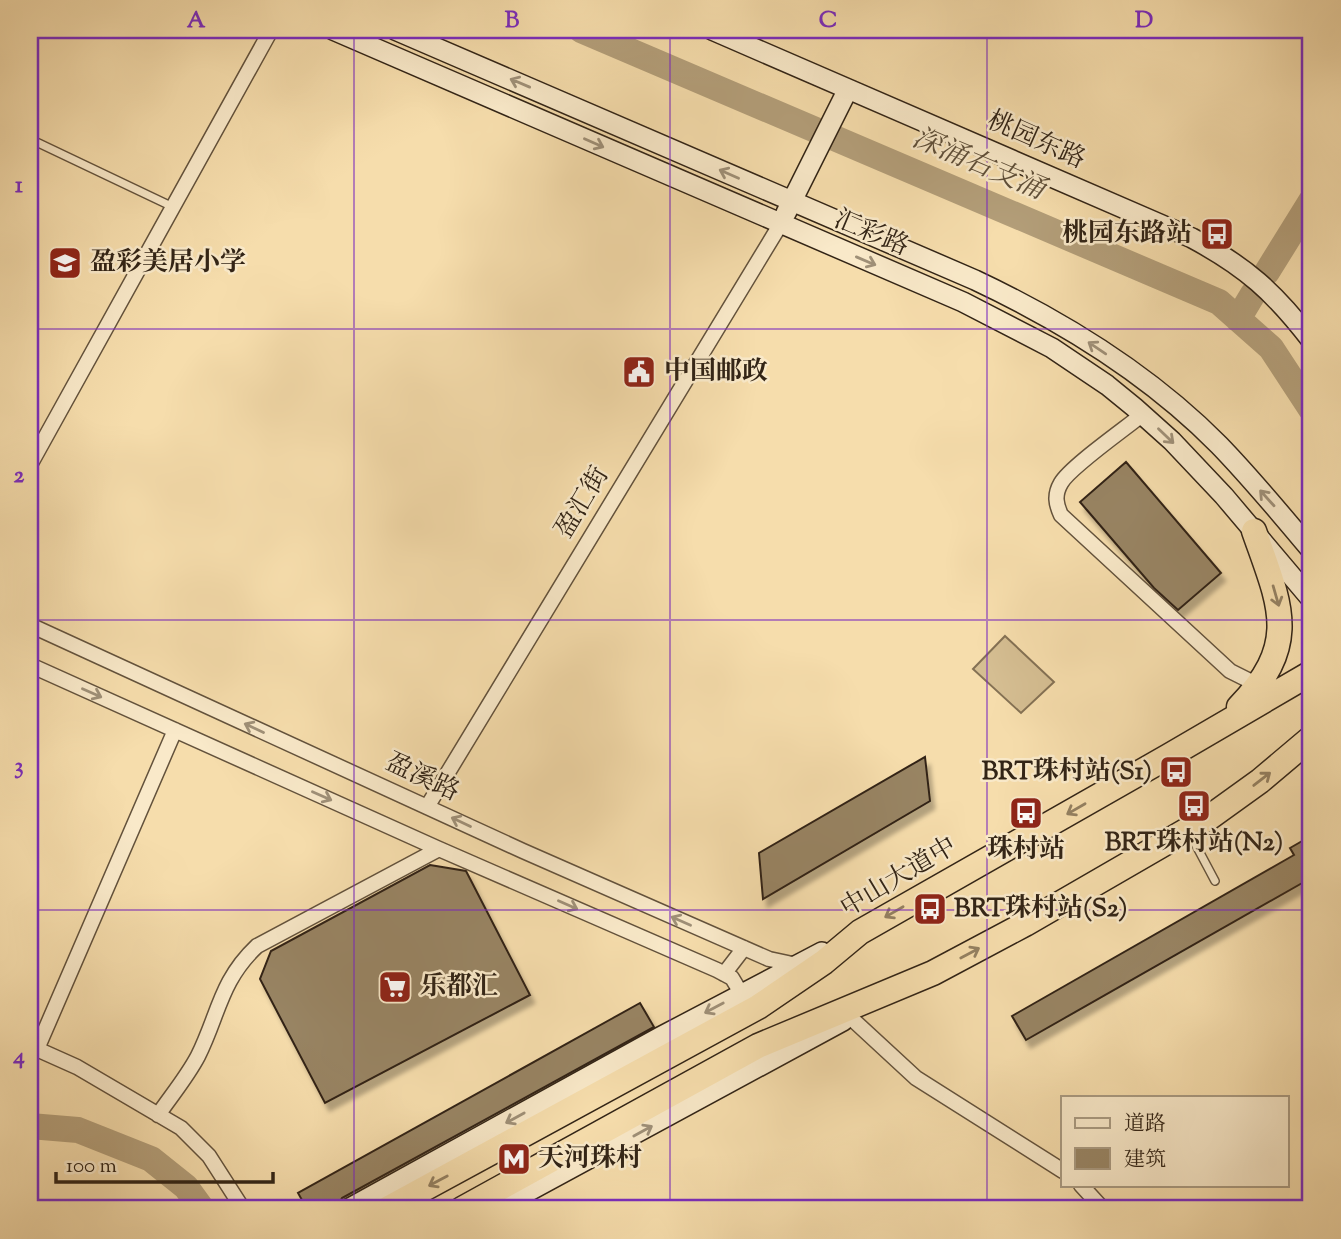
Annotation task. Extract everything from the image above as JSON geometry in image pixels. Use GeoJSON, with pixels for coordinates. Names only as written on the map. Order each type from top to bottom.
{"type":"FeatureCollection","features":[{"type":"Feature","properties":{"kind":"highway"},"geometry":{"type":"LineString","coordinates":[[1220,726],[1258,685],[1271,663],[1281,623],[1279,603],[1254,531]]}},
{"type":"Feature","properties":{"kind":"highway","name":"中山大道中"},"geometry":{"type":"LineString","coordinates":[[388,1198],[520,1137],[758,1007],[824,962],[860,932],[1311,673]]}},
{"type":"Feature","properties":{"kind":"highway"},"geometry":{"type":"LineString","coordinates":[[462,1209],[758,1046],[909,984],[1025,924],[1188,830],[1233,801],[1306,746]]}},
{"type":"Feature","properties":{"kind":"street"},"geometry":{"type":"LineString","coordinates":[[30,465],[271,30]]}},
{"type":"Feature","properties":{"kind":"street","name":"汇彩路"},"geometry":{"type":"LineString","coordinates":[[333,30],[963,302],[1027,334],[1088,372],[1143,414],[1192,462],[1311,599]]}},
{"type":"Feature","properties":{"kind":"street","name":"桃园东路"},"geometry":{"type":"LineString","coordinates":[[712,30],[1192,239],[1217,252],[1274,295],[1311,340]]}},
{"type":"Feature","properties":{"kind":"street"},"geometry":{"type":"LineString","coordinates":[[400,58],[402,33]]}},
{"type":"Feature","properties":{"kind":"street","name":"汇彩路"},"geometry":{"type":"LineString","coordinates":[[402,33],[1010,296],[1109,355],[1165,397],[1218,444],[1311,550]]}},
{"type":"Feature","properties":{"kind":"street"},"geometry":{"type":"LineString","coordinates":[[442,76],[452,53]]}},
{"type":"Feature","properties":{"kind":"street"},"geometry":{"type":"LineString","coordinates":[[780,225],[848,89]]}},
{"type":"Feature","properties":{"kind":"street"},"geometry":{"type":"LineString","coordinates":[[834,247],[845,223]]}},
{"type":"Feature","properties":{"kind":"street","name":"盈汇街"},"geometry":{"type":"LineString","coordinates":[[427,807],[780,225]]}},
{"type":"Feature","properties":{"kind":"street"},"geometry":{"type":"LineString","coordinates":[[1143,414],[1066,476],[1055,497],[1056,505],[1061,515],[1230,671],[1258,685]]}},
{"type":"Feature","properties":{"kind":"street","name":"盈溪路"},"geometry":{"type":"LineString","coordinates":[[30,625],[427,807],[744,948],[769,959],[797,965]]}},
{"type":"Feature","properties":{"kind":"street"},"geometry":{"type":"LineString","coordinates":[[30,665],[732,978],[741,993]]}},
{"type":"Feature","properties":{"kind":"street"},"geometry":{"type":"LineString","coordinates":[[175,730],[33,1048],[77,1067],[181,1128],[209,1156],[243,1209]]}},
{"type":"Feature","properties":{"kind":"street"},"geometry":{"type":"LineString","coordinates":[[158,1115],[198,1056],[225,989],[239,963],[257,946],[439,849]]}},
{"type":"Feature","properties":{"kind":"street"},"geometry":{"type":"LineString","coordinates":[[375,1209],[388,1198],[741,993],[860,932]]}},
{"type":"Feature","properties":{"kind":"street"},"geometry":{"type":"LineString","coordinates":[[723,974],[744,948]]}},
{"type":"Feature","properties":{"kind":"street"},"geometry":{"type":"LineString","coordinates":[[496,1209],[909,984]]}},
{"type":"Feature","properties":{"kind":"street"},"geometry":{"type":"LineString","coordinates":[[850,1017],[916,1078],[1061,1170]]}},
{"type":"Feature","properties":{"kind":"street"},"geometry":{"type":"LineString","coordinates":[[1082,1186],[1103,1209]]}},
{"type":"Feature","properties":{"kind":"street"},"geometry":{"type":"LineString","coordinates":[[348,1209],[388,1198]]}},
{"type":"Feature","properties":{"kind":"lane"},"geometry":{"type":"LineString","coordinates":[[30,139],[173,206]]}},
{"type":"Feature","properties":{"kind":"lane"},"geometry":{"type":"LineString","coordinates":[[1188,830],[1214,881]]}},
{"type":"Feature","properties":{"kind":"shaded area"},"geometry":{"type":"Polygon","coordinates":[[[1005,636],[1054,682],[1021,713],[973,669],[1005,636]]]}},
{"type":"Feature","properties":{"kind":"shaded area"},"geometry":{"type":"Polygon","coordinates":[[[812,1200],[842,1209],[773,1209],[788,1203],[812,1200]]]}},
{"type":"Feature","properties":{"kind":"building"},"geometry":{"type":"Polygon","coordinates":[[[1126,462],[1221,573],[1178,610],[1154,588],[1080,502],[1126,462]]]}},
{"type":"Feature","properties":{"kind":"building"},"geometry":{"type":"Polygon","coordinates":[[[925,757],[930,801],[763,899],[759,853],[925,757]]]}},
{"type":"Feature","properties":{"kind":"building"},"geometry":{"type":"Polygon","coordinates":[[[1311,836],[1311,878],[1026,1040],[1012,1016],[1294,855],[1290,848],[1311,836]]]}},
{"type":"Feature","properties":{"kind":"building","name":"乐都汇"},"geometry":{"type":"Polygon","coordinates":[[[430,865],[466,871],[530,995],[325,1103],[260,979],[271,951],[430,865]]]}},
{"type":"Feature","properties":{"kind":"building"},"geometry":{"type":"Polygon","coordinates":[[[640,1003],[654,1027],[342,1198],[336,1209],[307,1209],[298,1193],[640,1003]]]}},
{"type":"Feature","properties":{"kind":"waterway","name":"深涌右支涌"},"geometry":{"type":"LineString","coordinates":[[581,30],[1219,302],[1271,348],[1311,409]]}},
{"type":"Feature","properties":{"kind":"waterway"},"geometry":{"type":"LineString","coordinates":[[1267,272],[1311,201]]}},
{"type":"Feature","properties":{"kind":"waterway"},"geometry":{"type":"LineString","coordinates":[[1238,319],[1253,294]]}},
{"type":"Feature","properties":{"kind":"waterway"},"geometry":{"type":"LineString","coordinates":[[30,1126],[78,1130],[151,1159],[186,1187],[202,1209]]}},
{"type":"Feature","properties":{"kind":"place","name":"桃园东路站"},"geometry":{"type":"Point","coordinates":[1217,234]}},
{"type":"Feature","properties":{"kind":"place","name":"盈彩美居小学"},"geometry":{"type":"Point","coordinates":[65,263]}},
{"type":"Feature","properties":{"kind":"place","name":"中国邮政"},"geometry":{"type":"Point","coordinates":[639,372]}},
{"type":"Feature","properties":{"kind":"place","name":"BRT珠村站(S1)"},"geometry":{"type":"Point","coordinates":[1176,772]}},
{"type":"Feature","properties":{"kind":"place","name":"BRT珠村站(N2)"},"geometry":{"type":"Point","coordinates":[1194,806]}},
{"type":"Feature","properties":{"kind":"place","name":"珠村站"},"geometry":{"type":"Point","coordinates":[1026,813]}},
{"type":"Feature","properties":{"kind":"place","name":"BRT珠村站(S2)"},"geometry":{"type":"Point","coordinates":[930,909]}},
{"type":"Feature","properties":{"kind":"place","name":"乐都汇"},"geometry":{"type":"Point","coordinates":[395,987]}},
{"type":"Feature","properties":{"kind":"place","name":"天河珠村"},"geometry":{"type":"Point","coordinates":[514,1159]}}]}
